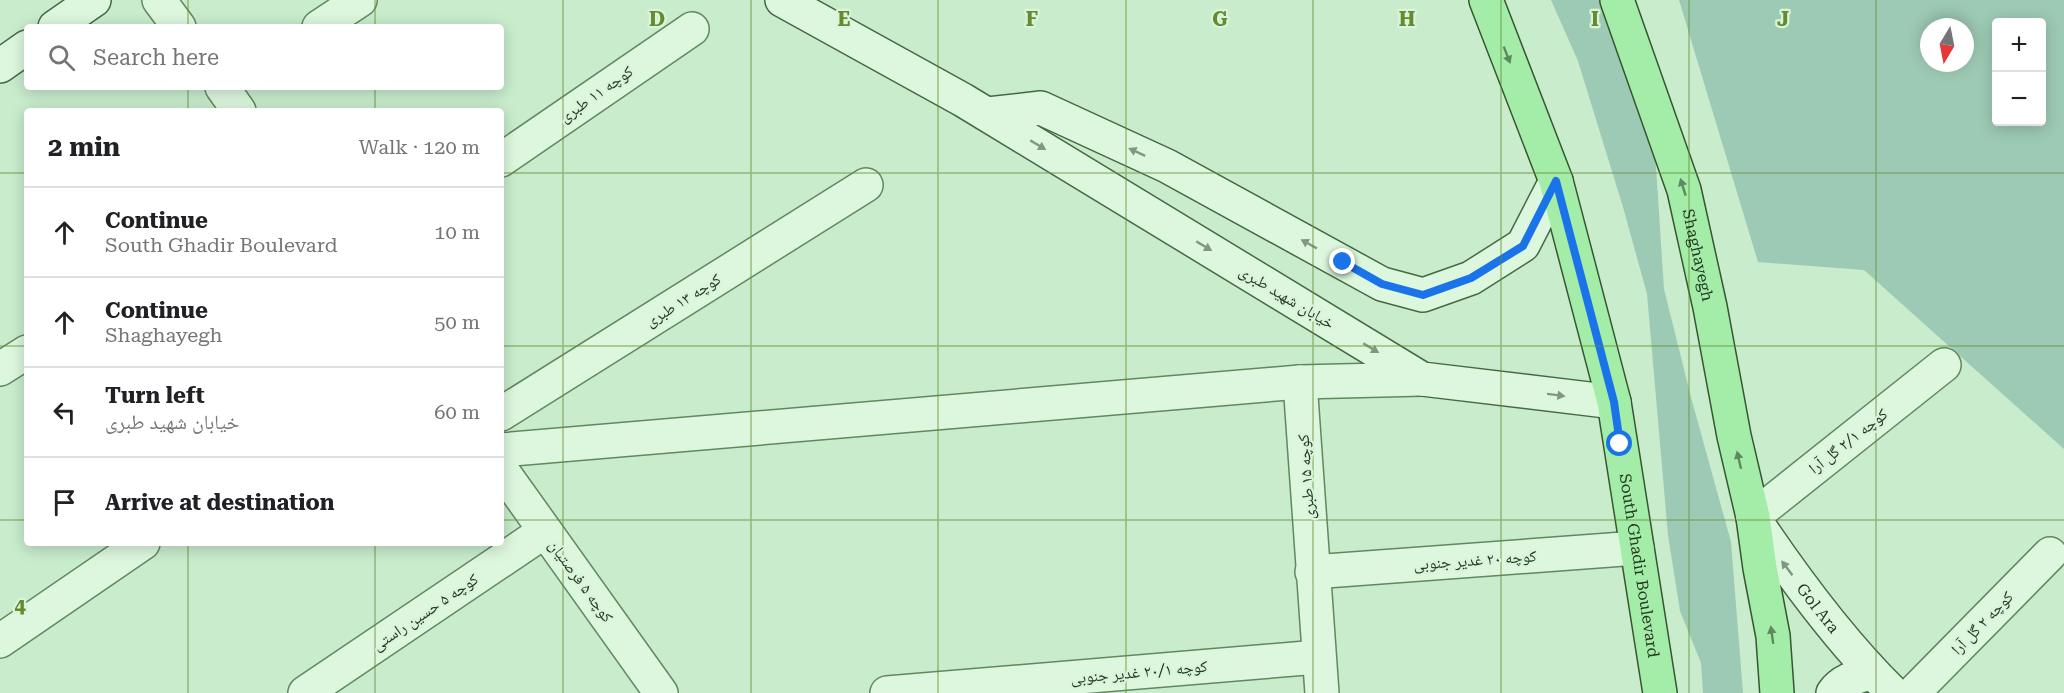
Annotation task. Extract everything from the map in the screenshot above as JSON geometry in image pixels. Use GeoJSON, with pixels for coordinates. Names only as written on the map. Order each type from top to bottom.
{"type":"FeatureCollection","features":[{"type":"Feature","properties":{"kind":"main road"},"geometry":{"type":"LineString","coordinates":[[1486,0],[1556,181],[1614,402]]}},
{"type":"Feature","properties":{"kind":"main road","name":"Shaghayegh"},"geometry":{"type":"LineString","coordinates":[[1617,0],[1684,190],[1710,308],[1734,436],[1753,517]]}},
{"type":"Feature","properties":{"kind":"main road","name":"South Ghadir Boulevard"},"geometry":{"type":"LineString","coordinates":[[1614,402],[1660,693]]}},
{"type":"Feature","properties":{"kind":"main road"},"geometry":{"type":"LineString","coordinates":[[1753,517],[1773,636],[1777,693]]}},
{"type":"Feature","properties":{"kind":"street"},"geometry":{"type":"LineString","coordinates":[[59,24],[94,0]]}},
{"type":"Feature","properties":{"kind":"street"},"geometry":{"type":"LineString","coordinates":[[159,0],[177,24]]}},
{"type":"Feature","properties":{"kind":"street"},"geometry":{"type":"LineString","coordinates":[[324,24],[360,0]]}},
{"type":"Feature","properties":{"kind":"street","name":"خیابان شهید طبری"},"geometry":{"type":"LineString","coordinates":[[782,0],[988,114],[1422,379],[1614,402]]}},
{"type":"Feature","properties":{"kind":"street","name":"کوچه ۱۱ طبری"},"geometry":{"type":"LineString","coordinates":[[504,158],[692,28]]}},
{"type":"Feature","properties":{"kind":"street"},"geometry":{"type":"LineString","coordinates":[[0,66],[24,49]]}},
{"type":"Feature","properties":{"kind":"street"},"geometry":{"type":"LineString","coordinates":[[988,114],[1041,108],[1167,166],[1382,284],[1423,295],[1471,278],[1523,246],[1556,181]]}},
{"type":"Feature","properties":{"kind":"street","name":"کوچه ۱۳ طبری"},"geometry":{"type":"LineString","coordinates":[[504,412],[866,185]]}},
{"type":"Feature","properties":{"kind":"street"},"geometry":{"type":"LineString","coordinates":[[0,369],[24,354]]}},
{"type":"Feature","properties":{"kind":"street","name":"کوچه ۲/۱ گل آرا"},"geometry":{"type":"LineString","coordinates":[[1753,517],[1944,365]]}},
{"type":"Feature","properties":{"kind":"street"},"geometry":{"type":"LineString","coordinates":[[504,450],[1299,382],[1422,379]]}},
{"type":"Feature","properties":{"kind":"street","name":"کوچه ۱۵ طبری"},"geometry":{"type":"LineString","coordinates":[[1299,382],[1322,693]]}},
{"type":"Feature","properties":{"kind":"street","name":"کوچه ۵ فرصتیان"},"geometry":{"type":"LineString","coordinates":[[504,473],[661,693]]}},
{"type":"Feature","properties":{"kind":"street","name":"Gol Ara"},"geometry":{"type":"LineString","coordinates":[[1753,517],[1785,566],[1882,683]]}},
{"type":"Feature","properties":{"kind":"street","name":"کوچه ۵ حسین راستی"},"geometry":{"type":"LineString","coordinates":[[305,693],[545,531]]}},
{"type":"Feature","properties":{"kind":"street"},"geometry":{"type":"LineString","coordinates":[[0,641],[139,546]]}},
{"type":"Feature","properties":{"kind":"street","name":"کوچه ۲۰ غدیر جنوبی"},"geometry":{"type":"LineString","coordinates":[[1312,572],[1637,549]]}},
{"type":"Feature","properties":{"kind":"street","name":"کوچه ۲ گل آرا"},"geometry":{"type":"LineString","coordinates":[[1914,693],[2050,554]]}},
{"type":"Feature","properties":{"kind":"street","name":"کوچه ۲۰/۱ غدیر جنوبی"},"geometry":{"type":"LineString","coordinates":[[887,693],[1318,657]]}},
{"type":"Feature","properties":{"kind":"street"},"geometry":{"type":"LineString","coordinates":[[1833,693],[1842,683],[1852,677],[1882,683]]}},
{"type":"Feature","properties":{"kind":"green space"},"geometry":{"type":"Polygon","coordinates":[[[1551,0],[1605,0],[1655,152],[1664,289],[1731,542],[1743,693],[1703,693],[1701,663],[1680,611],[1668,535],[1647,294],[1578,61],[1551,0]]]}},
{"type":"Feature","properties":{"kind":"green space"},"geometry":{"type":"Polygon","coordinates":[[[1679,0],[2064,0],[2064,449],[1864,270],[1758,262],[1679,0]]]}},
{"type":"Feature","properties":{"kind":"route"},"geometry":{"type":"LineString","coordinates":[[1343,262],[1382,284],[1423,295],[1471,278],[1523,246],[1556,181],[1614,402],[1620,444]]}}]}
